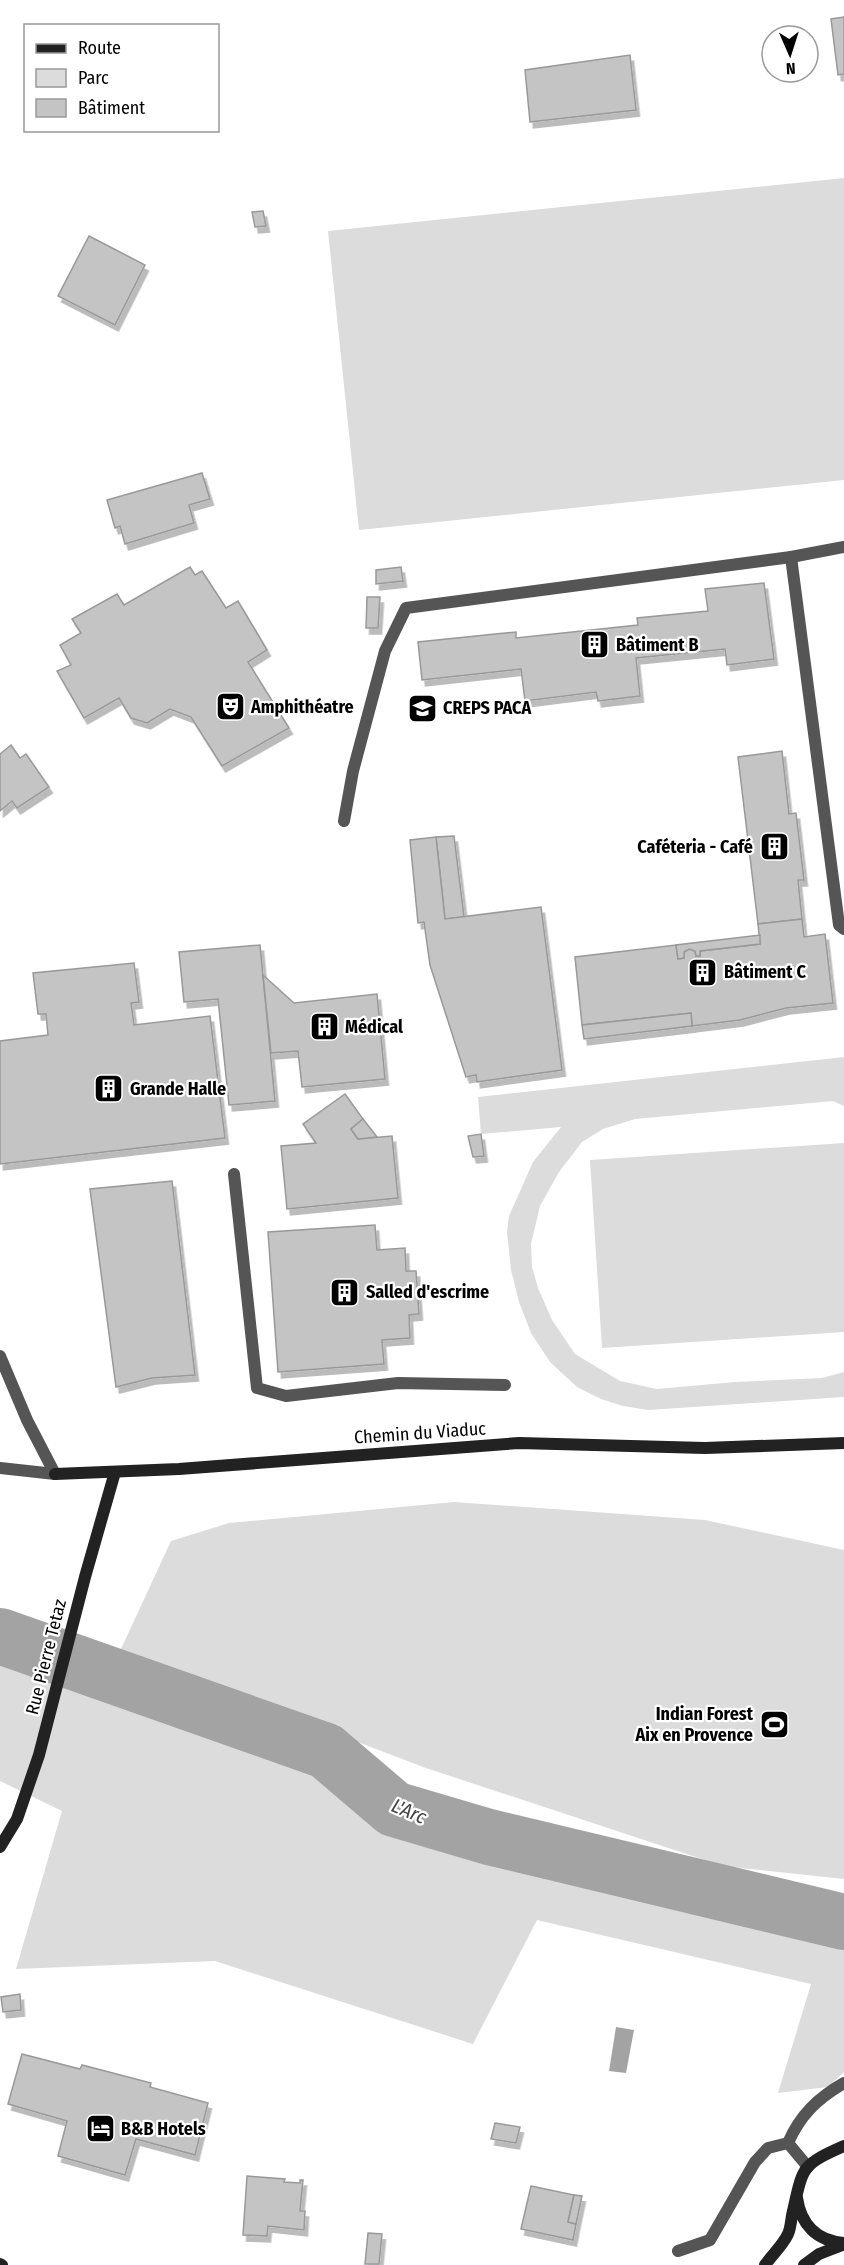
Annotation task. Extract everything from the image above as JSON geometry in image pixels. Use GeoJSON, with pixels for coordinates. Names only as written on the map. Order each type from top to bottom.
{"type":"FeatureCollection","features":[{"type":"Feature","properties":{"kind":"street"},"geometry":{"type":"LineString","coordinates":[[344,820],[352,771],[385,651],[406,608],[791,557],[844,547]]}},
{"type":"Feature","properties":{"kind":"street"},"geometry":{"type":"LineString","coordinates":[[791,557],[839,925],[844,929]]}},
{"type":"Feature","properties":{"kind":"street"},"geometry":{"type":"LineString","coordinates":[[234,1174],[257,1388],[286,1396],[398,1383],[505,1385]]}},
{"type":"Feature","properties":{"kind":"street"},"geometry":{"type":"LineString","coordinates":[[0,1356],[23,1411],[55,1474]]}},
{"type":"Feature","properties":{"kind":"street","name":"Chemin du Viaduc"},"geometry":{"type":"LineString","coordinates":[[0,1468],[55,1474],[179,1469],[519,1443],[705,1448],[844,1443]]}},
{"type":"Feature","properties":{"kind":"street","name":"Rue Pierre Tetaz"},"geometry":{"type":"LineString","coordinates":[[0,1847],[17,1819],[39,1755],[115,1472]]}},
{"type":"Feature","properties":{"kind":"street"},"geometry":{"type":"LineString","coordinates":[[678,2251],[710,2240],[755,2162],[768,2148],[788,2143],[800,2119],[825,2094],[844,2083]]}},
{"type":"Feature","properties":{"kind":"street"},"geometry":{"type":"LineString","coordinates":[[788,2143],[808,2166]]}},
{"type":"Feature","properties":{"kind":"street"},"geometry":{"type":"LineString","coordinates":[[765,2265],[788,2234],[799,2182],[808,2166],[823,2154],[841,2149]]}},
{"type":"Feature","properties":{"kind":"street"},"geometry":{"type":"LineString","coordinates":[[797,2194],[799,2211],[810,2229],[820,2238],[844,2244]]}},
{"type":"Feature","properties":{"kind":"street"},"geometry":{"type":"LineString","coordinates":[[804,2265],[819,2254],[844,2244]]}},
{"type":"Feature","properties":{"kind":"green space"},"geometry":{"type":"Polygon","coordinates":[[[844,178],[844,480],[359,530],[328,231],[844,178]]]}},
{"type":"Feature","properties":{"kind":"green space"},"geometry":{"type":"Polygon","coordinates":[[[844,1057],[844,1106],[833,1101],[635,1119],[603,1129],[582,1142],[559,1172],[540,1206],[531,1244],[532,1267],[538,1288],[552,1320],[575,1354],[620,1381],[657,1389],[822,1378],[844,1372],[844,1397],[648,1410],[623,1406],[601,1399],[577,1387],[550,1362],[531,1333],[519,1302],[511,1270],[507,1232],[509,1216],[533,1162],[561,1127],[481,1134],[478,1097],[844,1057]]]}},
{"type":"Feature","properties":{"kind":"green space"},"geometry":{"type":"Polygon","coordinates":[[[844,1143],[844,1332],[602,1348],[590,1160],[844,1143]]]}},
{"type":"Feature","properties":{"kind":"green space"},"geometry":{"type":"Polygon","coordinates":[[[454,1502],[705,1520],[844,1550],[844,1879],[723,1866],[423,1767],[120,1651],[171,1541],[229,1523],[454,1502]]]}},
{"type":"Feature","properties":{"kind":"green space"},"geometry":{"type":"Polygon","coordinates":[[[0,1636],[326,1751],[394,1809],[844,1922],[844,2072],[828,2087],[778,2093],[811,1984],[537,1920],[473,2044],[215,1961],[16,1969],[62,1811],[0,1781],[0,1636]]]}},
{"type":"Feature","properties":{"kind":"shaded area"},"geometry":{"type":"Polygon","coordinates":[[[616,2027],[634,2030],[626,2073],[609,2071],[616,2027]]]}},
{"type":"Feature","properties":{"kind":"building"},"geometry":{"type":"Polygon","coordinates":[[[844,17],[844,74],[838,75],[831,19],[844,17]]]}},
{"type":"Feature","properties":{"kind":"building"},"geometry":{"type":"Polygon","coordinates":[[[630,55],[636,110],[530,122],[525,70],[630,55]]]}},
{"type":"Feature","properties":{"kind":"building"},"geometry":{"type":"Polygon","coordinates":[[[263,211],[266,226],[255,227],[252,212],[263,211]]]}},
{"type":"Feature","properties":{"kind":"building"},"geometry":{"type":"Polygon","coordinates":[[[89,236],[145,265],[115,325],[58,296],[89,236]]]}},
{"type":"Feature","properties":{"kind":"building"},"geometry":{"type":"Polygon","coordinates":[[[202,473],[210,499],[189,505],[194,523],[125,544],[120,526],[115,528],[107,500],[202,473]]]}},
{"type":"Feature","properties":{"kind":"building"},"geometry":{"type":"Polygon","coordinates":[[[190,567],[195,575],[202,571],[226,608],[238,601],[267,650],[248,662],[289,728],[222,766],[191,717],[170,709],[147,723],[131,718],[119,698],[84,718],[57,671],[71,665],[60,645],[81,633],[72,619],[117,594],[124,605],[190,567]]]}},
{"type":"Feature","properties":{"kind":"building"},"geometry":{"type":"Polygon","coordinates":[[[401,567],[403,581],[376,584],[376,570],[401,567]]]}},
{"type":"Feature","properties":{"kind":"building","name":"Bâtiment B"},"geometry":{"type":"Polygon","coordinates":[[[764,583],[774,659],[727,665],[725,649],[636,658],[640,696],[598,701],[596,692],[525,701],[521,669],[422,680],[418,642],[516,632],[516,638],[638,625],[637,618],[708,611],[705,589],[764,583]]]}},
{"type":"Feature","properties":{"kind":"building"},"geometry":{"type":"Polygon","coordinates":[[[367,597],[380,597],[378,628],[366,628],[367,597]]]}},
{"type":"Feature","properties":{"kind":"building"},"geometry":{"type":"Polygon","coordinates":[[[11,745],[20,758],[26,754],[49,787],[17,808],[12,801],[0,811],[0,754],[11,745]]]}},
{"type":"Feature","properties":{"kind":"building","name":"Caféteria - Café"},"geometry":{"type":"Polygon","coordinates":[[[782,751],[789,814],[796,813],[804,880],[798,880],[802,919],[758,924],[738,757],[782,751]]]}},
{"type":"Feature","properties":{"kind":"building"},"geometry":{"type":"Polygon","coordinates":[[[454,836],[464,917],[445,919],[436,837],[454,836]]]}},
{"type":"Feature","properties":{"kind":"building"},"geometry":{"type":"Polygon","coordinates":[[[436,837],[445,919],[541,907],[562,1070],[477,1082],[476,1075],[466,1077],[430,965],[424,922],[418,923],[410,840],[436,837]]]}},
{"type":"Feature","properties":{"kind":"building","name":"Bâtiment C"},"geometry":{"type":"Polygon","coordinates":[[[802,919],[804,937],[825,934],[833,1003],[786,1008],[740,1020],[692,1026],[691,1013],[582,1025],[575,957],[676,945],[678,959],[684,958],[684,952],[689,949],[695,951],[696,956],[700,956],[700,951],[760,944],[758,924],[802,919]]]}},
{"type":"Feature","properties":{"kind":"building"},"geometry":{"type":"Polygon","coordinates":[[[760,935],[760,944],[700,951],[700,956],[696,956],[695,951],[689,949],[684,952],[684,958],[678,959],[676,945],[760,935]]]}},
{"type":"Feature","properties":{"kind":"building"},"geometry":{"type":"Polygon","coordinates":[[[260,945],[275,1101],[229,1105],[218,999],[184,1002],[179,952],[260,945]]]}},
{"type":"Feature","properties":{"kind":"building","name":"Grande Halle"},"geometry":{"type":"Polygon","coordinates":[[[134,963],[139,1002],[131,1003],[134,1025],[210,1016],[225,1138],[0,1164],[0,1041],[48,1035],[46,1014],[38,1014],[33,973],[134,963]]]}},
{"type":"Feature","properties":{"kind":"building","name":"Médical"},"geometry":{"type":"Polygon","coordinates":[[[263,975],[294,1003],[377,994],[385,1079],[302,1087],[298,1051],[271,1053],[263,975]]]}},
{"type":"Feature","properties":{"kind":"building"},"geometry":{"type":"Polygon","coordinates":[[[691,1013],[692,1026],[584,1039],[582,1025],[691,1013]]]}},
{"type":"Feature","properties":{"kind":"building"},"geometry":{"type":"Polygon","coordinates":[[[345,1094],[363,1119],[351,1129],[358,1139],[392,1136],[398,1198],[287,1209],[281,1146],[316,1143],[303,1124],[345,1094]]]}},
{"type":"Feature","properties":{"kind":"building"},"geometry":{"type":"Polygon","coordinates":[[[363,1119],[377,1137],[358,1139],[351,1129],[363,1119]]]}},
{"type":"Feature","properties":{"kind":"building"},"geometry":{"type":"Polygon","coordinates":[[[481,1134],[484,1156],[473,1157],[468,1136],[481,1134]]]}},
{"type":"Feature","properties":{"kind":"building"},"geometry":{"type":"Polygon","coordinates":[[[172,1181],[195,1375],[152,1378],[116,1387],[90,1189],[172,1181]]]}},
{"type":"Feature","properties":{"kind":"building","name":"Salled d'escrime"},"geometry":{"type":"Polygon","coordinates":[[[375,1225],[377,1250],[405,1248],[406,1271],[416,1271],[419,1314],[409,1315],[410,1338],[382,1340],[384,1364],[278,1372],[268,1232],[375,1225]]]}},
{"type":"Feature","properties":{"kind":"building"},"geometry":{"type":"Polygon","coordinates":[[[20,1994],[21,2010],[3,2012],[1,1997],[20,1994]]]}},
{"type":"Feature","properties":{"kind":"building"},"geometry":{"type":"Polygon","coordinates":[[[22,2054],[80,2069],[82,2065],[151,2083],[150,2087],[208,2103],[195,2155],[136,2139],[125,2175],[58,2156],[67,2121],[8,2104],[22,2054]]]}},
{"type":"Feature","properties":{"kind":"building"},"geometry":{"type":"Polygon","coordinates":[[[495,2123],[520,2127],[516,2143],[491,2139],[495,2123]]]}},
{"type":"Feature","properties":{"kind":"building"},"geometry":{"type":"Polygon","coordinates":[[[247,2176],[285,2179],[284,2182],[300,2183],[300,2180],[303,2180],[300,2211],[305,2211],[304,2230],[268,2226],[267,2236],[243,2235],[247,2176]]]}},
{"type":"Feature","properties":{"kind":"building"},"geometry":{"type":"Polygon","coordinates":[[[531,2186],[574,2195],[568,2222],[576,2224],[573,2240],[521,2229],[531,2186]]]}},
{"type":"Feature","properties":{"kind":"building"},"geometry":{"type":"Polygon","coordinates":[[[574,2195],[582,2196],[576,2224],[568,2222],[574,2195]]]}},
{"type":"Feature","properties":{"kind":"building"},"geometry":{"type":"Polygon","coordinates":[[[368,2233],[382,2234],[379,2264],[365,2264],[368,2233]]]}},
{"type":"Feature","properties":{"kind":"waterway","name":"L'Arc"},"geometry":{"type":"LineString","coordinates":[[0,1636],[326,1751],[394,1809],[489,1837],[844,1922]]}},
{"type":"Feature","properties":{"kind":"place","name":"Bâtiment B"},"geometry":{"type":"Point","coordinates":[595,645]}},
{"type":"Feature","properties":{"kind":"place","name":"Amphithéatre"},"geometry":{"type":"Point","coordinates":[230,707]}},
{"type":"Feature","properties":{"kind":"place","name":"CREPS PACA"},"geometry":{"type":"Point","coordinates":[422,708]}},
{"type":"Feature","properties":{"kind":"place","name":"Caféteria - Café"},"geometry":{"type":"Point","coordinates":[774,847]}},
{"type":"Feature","properties":{"kind":"place","name":"Bâtiment C"},"geometry":{"type":"Point","coordinates":[703,972]}},
{"type":"Feature","properties":{"kind":"place","name":"Médical"},"geometry":{"type":"Point","coordinates":[324,1027]}},
{"type":"Feature","properties":{"kind":"place","name":"Grande Halle"},"geometry":{"type":"Point","coordinates":[109,1089]}},
{"type":"Feature","properties":{"kind":"place","name":"Salled d'escrime"},"geometry":{"type":"Point","coordinates":[345,1292]}},
{"type":"Feature","properties":{"kind":"place","name":"Indian Forest Aix en Provence"},"geometry":{"type":"Point","coordinates":[774,1724]}},
{"type":"Feature","properties":{"kind":"place","name":"B&B Hotels"},"geometry":{"type":"Point","coordinates":[100,2129]}}]}
